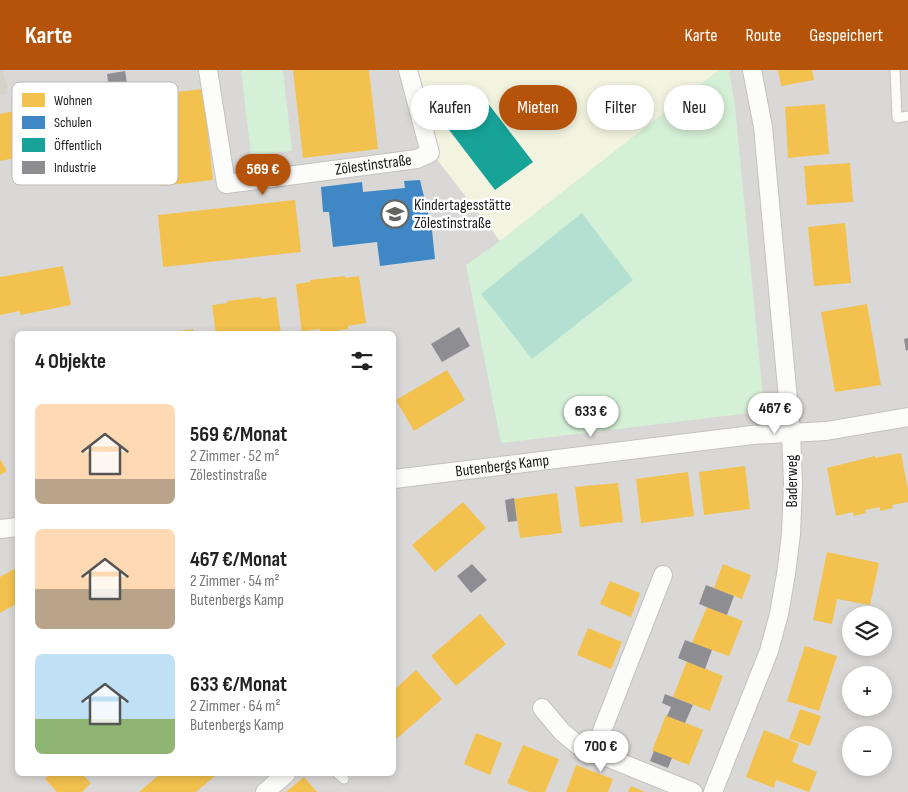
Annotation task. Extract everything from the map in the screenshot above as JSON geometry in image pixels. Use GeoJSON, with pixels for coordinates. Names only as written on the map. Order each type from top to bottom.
{"type":"FeatureCollection","features":[{"type":"Feature","properties":{"kind":"street","name":"Zölestinstraße"},"geometry":{"type":"LineString","coordinates":[[208,70],[226,184],[417,159],[430,153],[408,70]]}},
{"type":"Feature","properties":{"kind":"street","name":"Baderweg"},"geometry":{"type":"LineString","coordinates":[[714,792],[769,651],[786,574],[791,534],[793,484],[791,432],[763,127],[752,70]]}},
{"type":"Feature","properties":{"kind":"street","name":"Butenbergs Kamp"},"geometry":{"type":"LineString","coordinates":[[396,479],[752,435],[834,430],[908,417]]}},
{"type":"Feature","properties":{"kind":"street"},"geometry":{"type":"LineString","coordinates":[[0,529],[15,527]]}},
{"type":"Feature","properties":{"kind":"street"},"geometry":{"type":"LineString","coordinates":[[599,755],[602,731],[663,575]]}},
{"type":"Feature","properties":{"kind":"street"},"geometry":{"type":"LineString","coordinates":[[542,708],[562,732],[579,746],[693,792]]}},
{"type":"Feature","properties":{"kind":"street"},"geometry":{"type":"LineString","coordinates":[[264,792],[284,776]]}},
{"type":"Feature","properties":{"kind":"lane"},"geometry":{"type":"LineString","coordinates":[[895,70],[897,118],[908,116]]}},
{"type":"Feature","properties":{"kind":"shaded area"},"geometry":{"type":"Polygon","coordinates":[[[0,70],[908,70],[908,792],[0,792],[0,70]]]}},
{"type":"Feature","properties":{"kind":"shaded area"},"geometry":{"type":"Polygon","coordinates":[[[0,70],[3,70],[8,93],[0,95],[0,70]]]}},
{"type":"Feature","properties":{"kind":"shaded area"},"geometry":{"type":"Polygon","coordinates":[[[224,70],[239,70],[243,107],[228,109],[224,70]]]}},
{"type":"Feature","properties":{"kind":"shaded area"},"geometry":{"type":"Polygon","coordinates":[[[241,70],[283,70],[292,151],[251,155],[241,70]]]}},
{"type":"Feature","properties":{"kind":"shaded area"},"geometry":{"type":"Polygon","coordinates":[[[411,70],[719,70],[700,85],[664,85],[664,113],[654,121],[654,85],[587,85],[587,130],[642,130],[500,241],[432,153],[426,130],[489,130],[489,85],[415,85],[411,70]]]}},
{"type":"Feature","properties":{"kind":"shaded area"},"geometry":{"type":"Polygon","coordinates":[[[719,70],[729,70],[735,106],[763,397],[760,405],[750,413],[501,443],[466,265],[500,241],[642,130],[654,130],[654,121],[664,113],[664,130],[724,130],[724,85],[700,85],[719,70]]]}},
{"type":"Feature","properties":{"kind":"shaded area"},"geometry":{"type":"Polygon","coordinates":[[[244,116],[247,155],[232,157],[229,117],[244,116]]]}},
{"type":"Feature","properties":{"kind":"shaded area"},"geometry":{"type":"Polygon","coordinates":[[[286,155],[287,170],[253,173],[252,157],[286,155]]]}},
{"type":"Feature","properties":{"kind":"green space"},"geometry":{"type":"Polygon","coordinates":[[[582,213],[633,280],[532,359],[481,294],[582,213]]]}},
{"type":"Feature","properties":{"kind":"building: Wohnen"},"geometry":{"type":"Polygon","coordinates":[[[293,70],[369,70],[378,149],[303,158],[293,70]]]}},
{"type":"Feature","properties":{"kind":"building: Wohnen"},"geometry":{"type":"Polygon","coordinates":[[[778,70],[812,70],[814,80],[781,86],[778,70]]]}},
{"type":"Feature","properties":{"kind":"building: Wohnen"},"geometry":{"type":"Polygon","coordinates":[[[203,89],[213,180],[178,184],[178,92],[203,89]]]}},
{"type":"Feature","properties":{"kind":"building: Wohnen"},"geometry":{"type":"Polygon","coordinates":[[[825,104],[829,154],[788,158],[785,107],[825,104]]]}},
{"type":"Feature","properties":{"kind":"building: Wohnen"},"geometry":{"type":"Polygon","coordinates":[[[12,111],[12,159],[0,161],[0,114],[12,111]]]}},
{"type":"Feature","properties":{"kind":"building: Wohnen"},"geometry":{"type":"Polygon","coordinates":[[[850,163],[853,202],[807,205],[804,166],[850,163]]]}},
{"type":"Feature","properties":{"kind":"building: Wohnen"},"geometry":{"type":"Polygon","coordinates":[[[295,200],[301,252],[163,267],[158,215],[295,200]]]}},
{"type":"Feature","properties":{"kind":"building: Wohnen"},"geometry":{"type":"Polygon","coordinates":[[[845,223],[851,283],[814,286],[808,227],[845,223]]]}},
{"type":"Feature","properties":{"kind":"building: Wohnen"},"geometry":{"type":"Polygon","coordinates":[[[63,266],[71,305],[20,315],[20,311],[0,315],[0,277],[63,266]]]}},
{"type":"Feature","properties":{"kind":"building: Wohnen"},"geometry":{"type":"Polygon","coordinates":[[[359,276],[366,323],[334,331],[320,331],[320,329],[302,331],[296,284],[310,282],[310,280],[359,276]]]}},
{"type":"Feature","properties":{"kind":"building: Wohnen"},"geometry":{"type":"Polygon","coordinates":[[[276,297],[281,331],[216,331],[212,305],[227,303],[227,301],[276,297]]]}},
{"type":"Feature","properties":{"kind":"building: Wohnen"},"geometry":{"type":"Polygon","coordinates":[[[867,304],[881,385],[835,392],[821,312],[867,304]]]}},
{"type":"Feature","properties":{"kind":"building: Wohnen"},"geometry":{"type":"Polygon","coordinates":[[[447,370],[465,400],[414,431],[396,400],[447,370]]]}},
{"type":"Feature","properties":{"kind":"building: Wohnen"},"geometry":{"type":"Polygon","coordinates":[[[901,453],[908,489],[908,502],[892,505],[893,508],[880,511],[880,507],[865,510],[866,513],[854,516],[853,512],[836,516],[827,468],[875,456],[875,458],[901,453]]]}},
{"type":"Feature","properties":{"kind":"building: Wohnen"},"geometry":{"type":"Polygon","coordinates":[[[0,459],[7,471],[0,475],[0,459]]]}},
{"type":"Feature","properties":{"kind":"building: Wohnen"},"geometry":{"type":"Polygon","coordinates":[[[745,466],[750,509],[704,515],[699,472],[745,466]]]}},
{"type":"Feature","properties":{"kind":"building: Wohnen"},"geometry":{"type":"Polygon","coordinates":[[[688,472],[694,516],[641,523],[636,479],[688,472]]]}},
{"type":"Feature","properties":{"kind":"building: Wohnen"},"geometry":{"type":"Polygon","coordinates":[[[618,483],[623,522],[580,527],[575,487],[618,483]]]}},
{"type":"Feature","properties":{"kind":"building: Wohnen"},"geometry":{"type":"Polygon","coordinates":[[[557,493],[562,533],[520,538],[514,499],[557,493]]]}},
{"type":"Feature","properties":{"kind":"building: Wohnen"},"geometry":{"type":"Polygon","coordinates":[[[463,502],[486,528],[435,572],[412,545],[463,502]]]}},
{"type":"Feature","properties":{"kind":"building: Wohnen"},"geometry":{"type":"Polygon","coordinates":[[[827,552],[879,563],[870,605],[837,599],[832,624],[813,620],[827,552]]]}},
{"type":"Feature","properties":{"kind":"building: Wohnen"},"geometry":{"type":"Polygon","coordinates":[[[723,564],[751,575],[742,599],[714,588],[723,564]]]}},
{"type":"Feature","properties":{"kind":"building: Wohnen"},"geometry":{"type":"Polygon","coordinates":[[[15,569],[15,605],[0,613],[0,577],[15,569]]]}},
{"type":"Feature","properties":{"kind":"building: Wohnen"},"geometry":{"type":"Polygon","coordinates":[[[610,581],[640,593],[631,617],[600,604],[610,581]]]}},
{"type":"Feature","properties":{"kind":"building: Wohnen"},"geometry":{"type":"Polygon","coordinates":[[[707,607],[743,621],[729,656],[692,643],[707,607]]]}},
{"type":"Feature","properties":{"kind":"building: Wohnen"},"geometry":{"type":"Polygon","coordinates":[[[480,614],[506,644],[456,686],[431,656],[480,614]]]}},
{"type":"Feature","properties":{"kind":"building: Wohnen"},"geometry":{"type":"Polygon","coordinates":[[[588,628],[622,642],[611,669],[577,655],[588,628]]]}},
{"type":"Feature","properties":{"kind":"building: Wohnen"},"geometry":{"type":"Polygon","coordinates":[[[805,646],[837,656],[819,711],[787,701],[805,646]]]}},
{"type":"Feature","properties":{"kind":"building: Wohnen"},"geometry":{"type":"Polygon","coordinates":[[[687,661],[723,676],[710,711],[673,697],[687,661]]]}},
{"type":"Feature","properties":{"kind":"building: Wohnen"},"geometry":{"type":"Polygon","coordinates":[[[416,670],[442,699],[396,739],[396,688],[416,670]]]}},
{"type":"Feature","properties":{"kind":"building: Wohnen"},"geometry":{"type":"Polygon","coordinates":[[[800,709],[821,716],[810,746],[789,739],[800,709]]]}},
{"type":"Feature","properties":{"kind":"building: Wohnen"},"geometry":{"type":"Polygon","coordinates":[[[666,715],[703,730],[689,765],[652,751],[666,715]]]}},
{"type":"Feature","properties":{"kind":"building: Wohnen"},"geometry":{"type":"Polygon","coordinates":[[[764,730],[799,744],[792,762],[817,772],[809,792],[776,780],[774,788],[746,777],[764,730]]]}},
{"type":"Feature","properties":{"kind":"building: Wohnen"},"geometry":{"type":"Polygon","coordinates":[[[476,733],[502,743],[490,775],[464,764],[476,733]]]}},
{"type":"Feature","properties":{"kind":"building: Wohnen"},"geometry":{"type":"Polygon","coordinates":[[[523,745],[559,759],[545,792],[530,792],[507,783],[523,745]]]}},
{"type":"Feature","properties":{"kind":"building: Wohnen"},"geometry":{"type":"Polygon","coordinates":[[[576,765],[613,779],[608,792],[566,792],[576,765]]]}},
{"type":"Feature","properties":{"kind":"building: Wohnen"},"geometry":{"type":"Polygon","coordinates":[[[48,776],[84,776],[91,783],[82,792],[57,792],[45,779],[48,776]]]}},
{"type":"Feature","properties":{"kind":"building: Wohnen"},"geometry":{"type":"Polygon","coordinates":[[[158,776],[215,776],[196,792],[139,792],[158,776]]]}},
{"type":"Feature","properties":{"kind":"building: Wohnen"},"geometry":{"type":"Polygon","coordinates":[[[304,777],[317,792],[286,792],[304,777]]]}},
{"type":"Feature","properties":{"kind":"building: Wohnen"},"geometry":{"type":"Polygon","coordinates":[[[631,786],[645,792],[628,792],[631,786]]]}},
{"type":"Feature","properties":{"kind":"building: Schulen"},"geometry":{"type":"Polygon","coordinates":[[[420,180],[432,230],[435,259],[380,266],[377,242],[333,247],[329,212],[323,212],[321,187],[362,182],[363,192],[405,188],[404,181],[420,180]]]}},
{"type":"Feature","properties":{"kind":"building: Öffentlich"},"geometry":{"type":"Polygon","coordinates":[[[489,105],[499,118],[499,130],[508,130],[533,162],[495,190],[449,130],[489,130],[489,105]]]}},
{"type":"Feature","properties":{"kind":"building: Industrie"},"geometry":{"type":"Polygon","coordinates":[[[125,71],[127,82],[108,82],[107,74],[125,71]]]}},
{"type":"Feature","properties":{"kind":"building: Industrie"},"geometry":{"type":"Polygon","coordinates":[[[459,327],[470,346],[442,362],[431,344],[459,327]]]}},
{"type":"Feature","properties":{"kind":"building: Industrie"},"geometry":{"type":"Polygon","coordinates":[[[908,338],[908,350],[906,351],[904,339],[908,338]]]}},
{"type":"Feature","properties":{"kind":"building: Industrie"},"geometry":{"type":"Polygon","coordinates":[[[514,498],[517,521],[508,522],[505,500],[514,498]]]}},
{"type":"Feature","properties":{"kind":"building: Industrie"},"geometry":{"type":"Polygon","coordinates":[[[472,564],[487,580],[471,593],[457,576],[472,564]]]}},
{"type":"Feature","properties":{"kind":"building: Industrie"},"geometry":{"type":"Polygon","coordinates":[[[706,585],[734,596],[727,615],[699,604],[706,585]]]}},
{"type":"Feature","properties":{"kind":"building: Industrie"},"geometry":{"type":"Polygon","coordinates":[[[685,640],[712,650],[705,669],[678,658],[685,640]]]}},
{"type":"Feature","properties":{"kind":"building: Industrie"},"geometry":{"type":"Polygon","coordinates":[[[665,694],[693,705],[685,723],[667,716],[671,707],[662,703],[665,694]]]}},
{"type":"Feature","properties":{"kind":"building: Industrie"},"geometry":{"type":"Polygon","coordinates":[[[654,751],[672,758],[668,768],[650,761],[654,751]]]}},
{"type":"Feature","properties":{"kind":"place","name":"Kindertagesstätte Zölestinstraße"},"geometry":{"type":"Point","coordinates":[395,214]}}]}
